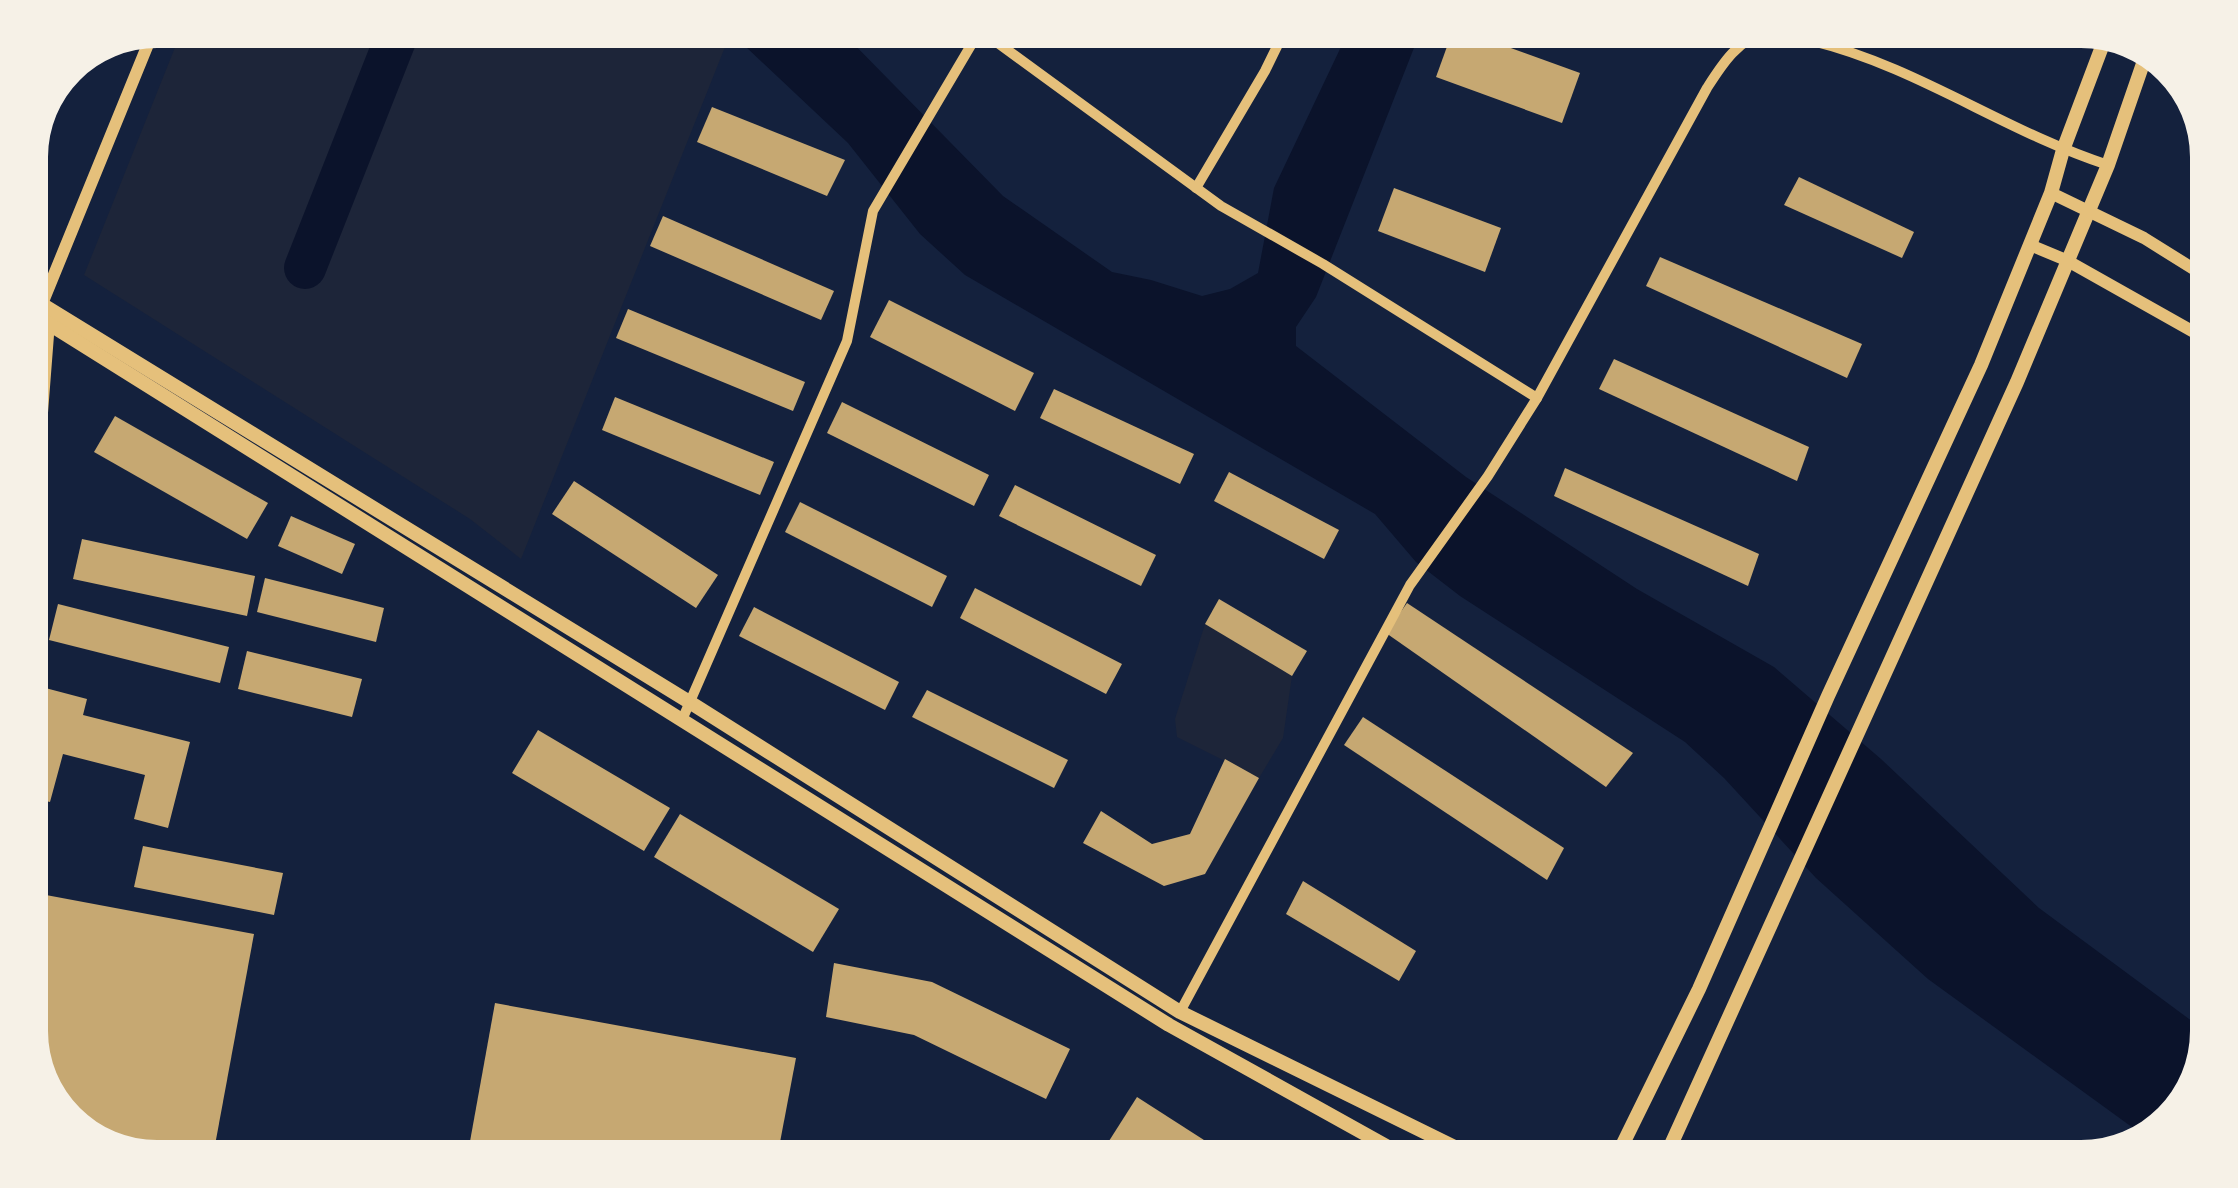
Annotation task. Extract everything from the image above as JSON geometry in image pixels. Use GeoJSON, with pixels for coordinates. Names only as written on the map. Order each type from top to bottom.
{"type":"FeatureCollection","features":[{"type":"Feature","properties":{"kind":"main road"},"geometry":{"type":"LineString","coordinates":[[1625,1140],[1700,989],[1828,696],[1982,365],[2051,194],[2063,150],[2101,49]]}},
{"type":"Feature","properties":{"kind":"main road"},"geometry":{"type":"LineString","coordinates":[[1674,1140],[2018,382],[2108,165],[2142,66]]}},
{"type":"Feature","properties":{"kind":"main road"},"geometry":{"type":"LineString","coordinates":[[48,313],[691,704],[1180,1012],[1441,1140]]}},
{"type":"Feature","properties":{"kind":"main road"},"geometry":{"type":"LineString","coordinates":[[49,322],[1168,1025],[1376,1140]]}},
{"type":"Feature","properties":{"kind":"street"},"geometry":{"type":"LineString","coordinates":[[682,720],[846,341],[874,211],[970,47]]}},
{"type":"Feature","properties":{"kind":"street"},"geometry":{"type":"LineString","coordinates":[[1003,47],[1222,206],[1537,398]]}},
{"type":"Feature","properties":{"kind":"street"},"geometry":{"type":"LineString","coordinates":[[1196,188],[1275,47]]}},
{"type":"Feature","properties":{"kind":"street"},"geometry":{"type":"LineString","coordinates":[[1180,1012],[1391,620],[1537,398],[1707,88],[1725,60],[1739,47]]}},
{"type":"Feature","properties":{"kind":"street"},"geometry":{"type":"LineString","coordinates":[[1838,47],[1852,50],[2063,150],[2108,165]]}},
{"type":"Feature","properties":{"kind":"street"},"geometry":{"type":"LineString","coordinates":[[48,272],[145,49]]}},
{"type":"Feature","properties":{"kind":"street"},"geometry":{"type":"LineString","coordinates":[[2051,194],[2144,238],[2190,267]]}},
{"type":"Feature","properties":{"kind":"street"},"geometry":{"type":"LineString","coordinates":[[2030,245],[2066,260],[2190,330]]}},
{"type":"Feature","properties":{"kind":"street"},"geometry":{"type":"LineString","coordinates":[[48,335],[49,322]]}},
{"type":"Feature","properties":{"kind":"shaded area"},"geometry":{"type":"Polygon","coordinates":[[[175,47],[725,47],[521,559],[470,519],[84,275],[175,47]]]}},
{"type":"Feature","properties":{"kind":"shaded area"},"geometry":{"type":"Polygon","coordinates":[[[746,47],[857,47],[1003,196],[1112,272],[1202,296],[1230,289],[1258,273],[1274,188],[1341,47],[1414,47],[1316,297],[1296,327],[1296,346],[1466,477],[1637,589],[1774,667],[1881,759],[2039,908],[2190,1020],[2185,1066],[2172,1092],[2133,1128],[1928,979],[1816,878],[1724,778],[1685,742],[1460,596],[1416,562],[1375,514],[965,275],[920,234],[848,143],[746,47]]]}},
{"type":"Feature","properties":{"kind":"shaded area"},"geometry":{"type":"Polygon","coordinates":[[[1205,624],[1292,676],[1283,738],[1259,778],[1177,737],[1175,719],[1205,624]]]}},
{"type":"Feature","properties":{"kind":"building"},"geometry":{"type":"Polygon","coordinates":[[[1447,47],[1508,47],[1580,73],[1562,123],[1436,77],[1447,47]]]}},
{"type":"Feature","properties":{"kind":"building"},"geometry":{"type":"Polygon","coordinates":[[[712,107],[845,160],[827,196],[697,142],[712,107]]]}},
{"type":"Feature","properties":{"kind":"building"},"geometry":{"type":"Polygon","coordinates":[[[1799,177],[1914,232],[1902,258],[1784,205],[1799,177]]]}},
{"type":"Feature","properties":{"kind":"building"},"geometry":{"type":"Polygon","coordinates":[[[1394,188],[1501,228],[1485,272],[1378,231],[1394,188]]]}},
{"type":"Feature","properties":{"kind":"building"},"geometry":{"type":"Polygon","coordinates":[[[663,216],[834,291],[821,320],[650,246],[663,216]]]}},
{"type":"Feature","properties":{"kind":"building"},"geometry":{"type":"Polygon","coordinates":[[[1660,257],[1862,344],[1847,378],[1646,286],[1660,257]]]}},
{"type":"Feature","properties":{"kind":"building"},"geometry":{"type":"Polygon","coordinates":[[[889,300],[1034,373],[1015,411],[870,337],[889,300]]]}},
{"type":"Feature","properties":{"kind":"building"},"geometry":{"type":"Polygon","coordinates":[[[628,309],[805,382],[793,411],[616,338],[628,309]]]}},
{"type":"Feature","properties":{"kind":"building"},"geometry":{"type":"Polygon","coordinates":[[[1614,359],[1809,447],[1797,481],[1599,389],[1614,359]]]}},
{"type":"Feature","properties":{"kind":"building"},"geometry":{"type":"Polygon","coordinates":[[[1054,389],[1194,454],[1180,484],[1040,418],[1054,389]]]}},
{"type":"Feature","properties":{"kind":"building"},"geometry":{"type":"Polygon","coordinates":[[[615,397],[774,462],[760,495],[602,430],[615,397]]]}},
{"type":"Feature","properties":{"kind":"building"},"geometry":{"type":"Polygon","coordinates":[[[842,402],[989,475],[974,506],[827,433],[842,402]]]}},
{"type":"Feature","properties":{"kind":"building"},"geometry":{"type":"Polygon","coordinates":[[[115,416],[268,503],[247,539],[94,452],[115,416]]]}},
{"type":"Feature","properties":{"kind":"building"},"geometry":{"type":"Polygon","coordinates":[[[1565,468],[1759,554],[1748,586],[1554,496],[1565,468]]]}},
{"type":"Feature","properties":{"kind":"building"},"geometry":{"type":"Polygon","coordinates":[[[1229,472],[1339,530],[1324,559],[1214,501],[1229,472]]]}},
{"type":"Feature","properties":{"kind":"building"},"geometry":{"type":"Polygon","coordinates":[[[574,481],[718,575],[696,608],[552,514],[574,481]]]}},
{"type":"Feature","properties":{"kind":"building"},"geometry":{"type":"Polygon","coordinates":[[[1015,485],[1156,555],[1141,586],[999,516],[1015,485]]]}},
{"type":"Feature","properties":{"kind":"building"},"geometry":{"type":"Polygon","coordinates":[[[800,502],[947,576],[932,607],[785,532],[800,502]]]}},
{"type":"Feature","properties":{"kind":"building"},"geometry":{"type":"Polygon","coordinates":[[[291,516],[355,544],[342,574],[278,546],[291,516]]]}},
{"type":"Feature","properties":{"kind":"building"},"geometry":{"type":"Polygon","coordinates":[[[82,539],[255,576],[247,616],[73,579],[82,539]]]}},
{"type":"Feature","properties":{"kind":"building"},"geometry":{"type":"Polygon","coordinates":[[[265,578],[384,608],[376,642],[257,612],[265,578]]]}},
{"type":"Feature","properties":{"kind":"building"},"geometry":{"type":"Polygon","coordinates":[[[975,588],[1122,664],[1106,694],[960,618],[975,588]]]}},
{"type":"Feature","properties":{"kind":"building"},"geometry":{"type":"Polygon","coordinates":[[[1219,599],[1307,651],[1292,676],[1205,624],[1219,599]]]}},
{"type":"Feature","properties":{"kind":"building"},"geometry":{"type":"Polygon","coordinates":[[[1407,603],[1633,753],[1606,787],[1386,633],[1407,603]]]}},
{"type":"Feature","properties":{"kind":"building"},"geometry":{"type":"Polygon","coordinates":[[[58,604],[229,647],[220,683],[49,640],[58,604]]]}},
{"type":"Feature","properties":{"kind":"building"},"geometry":{"type":"Polygon","coordinates":[[[754,607],[899,682],[885,710],[739,636],[754,607]]]}},
{"type":"Feature","properties":{"kind":"building"},"geometry":{"type":"Polygon","coordinates":[[[247,651],[362,679],[352,717],[238,689],[247,651]]]}},
{"type":"Feature","properties":{"kind":"building"},"geometry":{"type":"Polygon","coordinates":[[[48,689],[87,699],[83,715],[190,742],[168,828],[134,819],[145,775],[63,754],[50,802],[48,689]]]}},
{"type":"Feature","properties":{"kind":"building"},"geometry":{"type":"Polygon","coordinates":[[[927,690],[1068,760],[1054,788],[912,717],[927,690]]]}},
{"type":"Feature","properties":{"kind":"building"},"geometry":{"type":"Polygon","coordinates":[[[1363,717],[1564,848],[1547,880],[1344,745],[1363,717]]]}},
{"type":"Feature","properties":{"kind":"building"},"geometry":{"type":"Polygon","coordinates":[[[538,730],[670,808],[644,851],[512,773],[538,730]]]}},
{"type":"Feature","properties":{"kind":"building"},"geometry":{"type":"Polygon","coordinates":[[[1225,759],[1259,778],[1205,874],[1164,886],[1083,843],[1101,811],[1152,844],[1190,834],[1225,759]]]}},
{"type":"Feature","properties":{"kind":"building"},"geometry":{"type":"Polygon","coordinates":[[[680,814],[839,909],[813,952],[654,857],[680,814]]]}},
{"type":"Feature","properties":{"kind":"building"},"geometry":{"type":"Polygon","coordinates":[[[143,846],[283,873],[274,915],[134,887],[143,846]]]}},
{"type":"Feature","properties":{"kind":"building"},"geometry":{"type":"Polygon","coordinates":[[[1303,881],[1416,951],[1399,981],[1286,914],[1303,881]]]}},
{"type":"Feature","properties":{"kind":"building"},"geometry":{"type":"Polygon","coordinates":[[[48,895],[254,934],[216,1140],[157,1140],[122,1135],[96,1122],[75,1103],[53,1066],[48,1038],[48,895]]]}},
{"type":"Feature","properties":{"kind":"building"},"geometry":{"type":"Polygon","coordinates":[[[834,963],[932,982],[1070,1049],[1046,1099],[914,1035],[826,1017],[834,963]]]}},
{"type":"Feature","properties":{"kind":"building"},"geometry":{"type":"Polygon","coordinates":[[[495,1003],[796,1058],[780,1140],[470,1140],[495,1003]]]}},
{"type":"Feature","properties":{"kind":"building"},"geometry":{"type":"Polygon","coordinates":[[[1137,1097],[1204,1140],[1110,1140],[1137,1097]]]}},
{"type":"Feature","properties":{"kind":"waterway"},"geometry":{"type":"LineString","coordinates":[[305,268],[392,47]]}}]}
